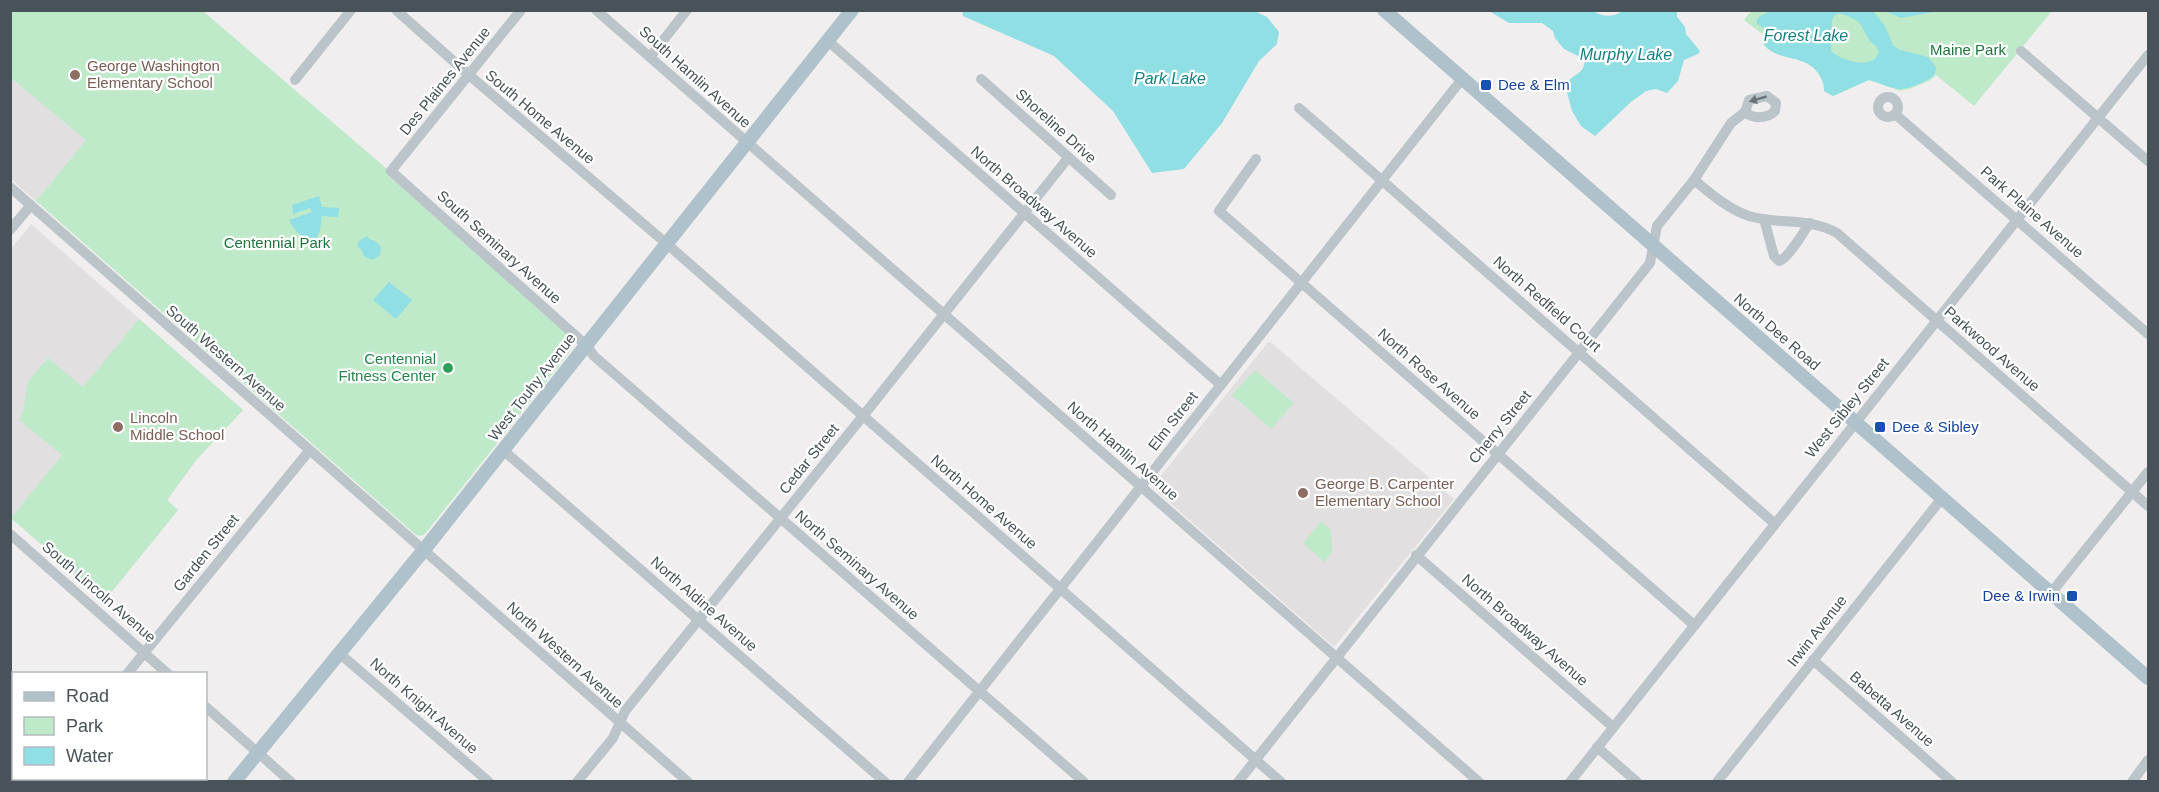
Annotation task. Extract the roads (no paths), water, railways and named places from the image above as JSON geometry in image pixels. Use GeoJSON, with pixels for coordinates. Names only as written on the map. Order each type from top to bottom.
{"type":"FeatureCollection","features":[{"type":"Feature","properties":{"kind":"main road","name":"West Touhy Avenue"},"geometry":{"type":"LineString","coordinates":[[234,782],[423,551],[852,10]]}},
{"type":"Feature","properties":{"kind":"main road","name":"North Dee Road"},"geometry":{"type":"LineString","coordinates":[[1384,10],[2148,678]]}},
{"type":"Feature","properties":{"kind":"street"},"geometry":{"type":"LineString","coordinates":[[294,80],[351,10]]}},
{"type":"Feature","properties":{"kind":"street","name":"South Home Avenue"},"geometry":{"type":"LineString","coordinates":[[396,10],[667,244]]}},
{"type":"Feature","properties":{"kind":"street","name":"Des Plaines Avenue"},"geometry":{"type":"LineString","coordinates":[[391,171],[521,10]]}},
{"type":"Feature","properties":{"kind":"street","name":"South Hamlin Avenue"},"geometry":{"type":"LineString","coordinates":[[596,10],[747,143]]}},
{"type":"Feature","properties":{"kind":"street"},"geometry":{"type":"LineString","coordinates":[[650,57],[687,10]]}},
{"type":"Feature","properties":{"kind":"street","name":"North Broadway Avenue"},"geometry":{"type":"LineString","coordinates":[[828,41],[1221,385]]}},
{"type":"Feature","properties":{"kind":"street"},"geometry":{"type":"LineString","coordinates":[[2021,51],[2148,161]]}},
{"type":"Feature","properties":{"kind":"street","name":"West Sibley Street"},"geometry":{"type":"LineString","coordinates":[[1570,782],[2148,55]]}},
{"type":"Feature","properties":{"kind":"street","name":"Shoreline Drive"},"geometry":{"type":"LineString","coordinates":[[981,79],[1111,195]]}},
{"type":"Feature","properties":{"kind":"street","name":"Elm Street"},"geometry":{"type":"LineString","coordinates":[[908,782],[1462,79]]}},
{"type":"Feature","properties":{"kind":"street","name":"North Redfield Court"},"geometry":{"type":"LineString","coordinates":[[1299,108],[1774,523]]}},
{"type":"Feature","properties":{"kind":"street","name":"Cherry Street"},"geometry":{"type":"LineString","coordinates":[[1238,782],[1650,262],[1657,226],[1694,180],[1731,123],[1745,112]]}},
{"type":"Feature","properties":{"kind":"street","name":"Park Plaine Avenue"},"geometry":{"type":"LineString","coordinates":[[1895,114],[2148,334]]}},
{"type":"Feature","properties":{"kind":"street","name":"North Hamlin Avenue"},"geometry":{"type":"LineString","coordinates":[[747,143],[1479,782]]}},
{"type":"Feature","properties":{"kind":"street","name":"Cedar Street"},"geometry":{"type":"LineString","coordinates":[[577,782],[613,738],[625,711],[1068,158]]}},
{"type":"Feature","properties":{"kind":"street","name":"North Rose Avenue"},"geometry":{"type":"LineString","coordinates":[[1256,159],[1219,211],[1694,625]]}},
{"type":"Feature","properties":{"kind":"street","name":"South Seminary Avenue"},"geometry":{"type":"LineString","coordinates":[[391,171],[586,345]]}},
{"type":"Feature","properties":{"kind":"street","name":"Parkwood Avenue"},"geometry":{"type":"LineString","coordinates":[[1694,180],[1738,212],[1764,219],[1810,223],[1837,233],[2148,506]]}},
{"type":"Feature","properties":{"kind":"street","name":"South Western Avenue"},"geometry":{"type":"LineString","coordinates":[[10,188],[423,551]]}},
{"type":"Feature","properties":{"kind":"street"},"geometry":{"type":"LineString","coordinates":[[10,230],[31,205]]}},
{"type":"Feature","properties":{"kind":"street"},"geometry":{"type":"LineString","coordinates":[[1764,219],[1774,256],[1779,261],[1786,258],[1810,223]]}},
{"type":"Feature","properties":{"kind":"street","name":"North Home Avenue"},"geometry":{"type":"LineString","coordinates":[[667,244],[1281,782]]}},
{"type":"Feature","properties":{"kind":"street","name":"North Seminary Avenue"},"geometry":{"type":"LineString","coordinates":[[586,345],[594,356],[1084,782]]}},
{"type":"Feature","properties":{"kind":"street","name":"North Aldine Avenue"},"geometry":{"type":"LineString","coordinates":[[503,450],[885,782]]}},
{"type":"Feature","properties":{"kind":"street","name":"Garden Street"},"geometry":{"type":"LineString","coordinates":[[129,672],[309,451]]}},
{"type":"Feature","properties":{"kind":"street"},"geometry":{"type":"LineString","coordinates":[[2051,593],[2148,472]]}},
{"type":"Feature","properties":{"kind":"street","name":"Irwin Avenue"},"geometry":{"type":"LineString","coordinates":[[1717,782],[1942,498]]}},
{"type":"Feature","properties":{"kind":"street","name":"South Lincoln Avenue"},"geometry":{"type":"LineString","coordinates":[[10,534],[166,672]]}},
{"type":"Feature","properties":{"kind":"street","name":"North Western Avenue"},"geometry":{"type":"LineString","coordinates":[[423,551],[688,782]]}},
{"type":"Feature","properties":{"kind":"street","name":"North Broadway Avenue"},"geometry":{"type":"LineString","coordinates":[[1416,555],[1613,727]]}},
{"type":"Feature","properties":{"kind":"street","name":"North Knight Avenue"},"geometry":{"type":"LineString","coordinates":[[339,653],[489,782]]}},
{"type":"Feature","properties":{"kind":"street","name":"Babetta Avenue"},"geometry":{"type":"LineString","coordinates":[[1813,660],[1952,782]]}},
{"type":"Feature","properties":{"kind":"street"},"geometry":{"type":"LineString","coordinates":[[207,708],[291,782]]}},
{"type":"Feature","properties":{"kind":"street"},"geometry":{"type":"LineString","coordinates":[[1597,747],[1637,782]]}},
{"type":"Feature","properties":{"kind":"street"},"geometry":{"type":"LineString","coordinates":[[2132,782],[2148,760]]}},
{"type":"Feature","properties":{"kind":"water","name":"Murphy Lake"},"geometry":{"type":"Polygon","coordinates":[[[1591,10],[1606,16],[1622,11],[1679,11],[1677,17],[1685,27],[1686,34],[1700,51],[1684,60],[1678,81],[1667,93],[1656,89],[1646,91],[1595,136],[1581,126],[1572,111],[1565,85],[1581,70],[1584,59],[1564,49],[1555,38],[1553,31],[1542,23],[1509,23],[1489,11],[1591,10]]]}},
{"type":"Feature","properties":{"kind":"water","name":"Forest Lake"},"geometry":{"type":"Polygon","coordinates":[[[1772,10],[1873,11],[1885,26],[1893,45],[1900,50],[1928,57],[1936,67],[1934,74],[1913,87],[1900,89],[1869,80],[1833,96],[1824,91],[1822,79],[1813,67],[1799,60],[1777,54],[1764,45],[1765,33],[1757,21],[1759,17],[1772,10]],[[1838,13],[1834,16],[1831,51],[1852,61],[1864,62],[1875,59],[1879,52],[1877,47],[1870,41],[1859,22],[1838,13]]]}},
{"type":"Feature","properties":{"kind":"water","name":"Park Lake"},"geometry":{"type":"Polygon","coordinates":[[[962,11],[1254,11],[1267,17],[1279,32],[1277,44],[1259,61],[1222,123],[1184,169],[1152,173],[1113,111],[1054,56],[963,16],[962,11]]]}},
{"type":"Feature","properties":{"kind":"water"},"geometry":{"type":"Polygon","coordinates":[[[1885,11],[1939,11],[1901,18],[1885,11]]]}},
{"type":"Feature","properties":{"kind":"water"},"geometry":{"type":"Polygon","coordinates":[[[319,196],[322,207],[339,208],[338,217],[322,216],[320,231],[315,241],[299,234],[289,220],[312,212],[310,208],[293,214],[292,205],[319,196]]]}},
{"type":"Feature","properties":{"kind":"water"},"geometry":{"type":"Polygon","coordinates":[[[367,236],[381,247],[380,255],[373,260],[365,257],[357,247],[359,241],[367,236]]]}},
{"type":"Feature","properties":{"kind":"water"},"geometry":{"type":"Polygon","coordinates":[[[389,282],[412,300],[396,319],[373,300],[389,282]]]}},
{"type":"Feature","properties":{"kind":"place","name":"George Washington Elementary School"},"geometry":{"type":"Point","coordinates":[75,75]}},
{"type":"Feature","properties":{"kind":"place","name":"Dee & Elm"},"geometry":{"type":"Point","coordinates":[1486,85]}},
{"type":"Feature","properties":{"kind":"place","name":"Centennial Fitness Center"},"geometry":{"type":"Point","coordinates":[448,368]}},
{"type":"Feature","properties":{"kind":"place","name":"Lincoln Middle School"},"geometry":{"type":"Point","coordinates":[118,427]}},
{"type":"Feature","properties":{"kind":"place","name":"Dee & Sibley"},"geometry":{"type":"Point","coordinates":[1880,427]}},
{"type":"Feature","properties":{"kind":"place","name":"George B. Carpenter Elementary School"},"geometry":{"type":"Point","coordinates":[1303,493]}},
{"type":"Feature","properties":{"kind":"place","name":"Dee & Irwin"},"geometry":{"type":"Point","coordinates":[2072,596]}},
{"type":"Feature","properties":{"kind":"park label","name":"Maine Park"},"geometry":{"type":"Point","coordinates":[1968,50]}},
{"type":"Feature","properties":{"kind":"park label","name":"Centennial Park"},"geometry":{"type":"Point","coordinates":[277,243]}}]}
